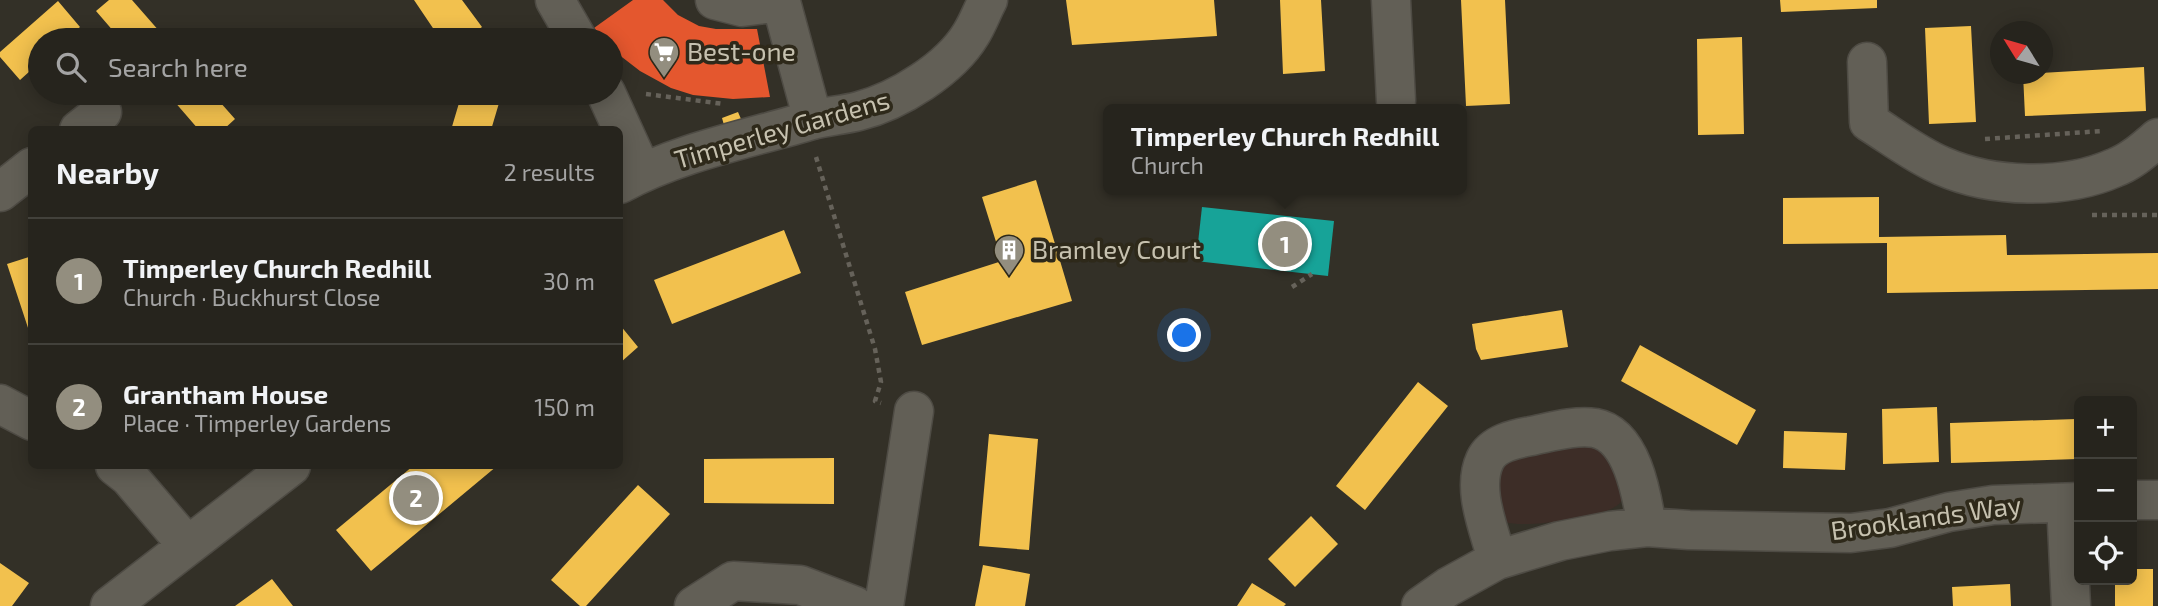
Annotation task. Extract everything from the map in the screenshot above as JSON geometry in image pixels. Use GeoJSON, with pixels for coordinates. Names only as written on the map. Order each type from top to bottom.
{"type":"FeatureCollection","features":[{"type":"Feature","properties":{"kind":"street"},"geometry":{"type":"LineString","coordinates":[[715,0],[742,7],[781,2],[808,122]]}},
{"type":"Feature","properties":{"kind":"street","name":"Timperley Gardens"},"geometry":{"type":"LineString","coordinates":[[631,178],[704,150],[859,111],[892,100],[921,83],[947,62],[970,36],[988,0]]}},
{"type":"Feature","properties":{"kind":"street"},"geometry":{"type":"LineString","coordinates":[[1391,0],[1396,101]]}},
{"type":"Feature","properties":{"kind":"street"},"geometry":{"type":"LineString","coordinates":[[1867,62],[1870,122],[1940,166],[1972,177],[2009,183],[2043,184],[2087,176],[2115,169],[2155,140]]}},
{"type":"Feature","properties":{"kind":"street"},"geometry":{"type":"LineString","coordinates":[[623,102],[631,178]]}},
{"type":"Feature","properties":{"kind":"street"},"geometry":{"type":"LineString","coordinates":[[0,192],[28,170]]}},
{"type":"Feature","properties":{"kind":"street"},"geometry":{"type":"LineString","coordinates":[[0,404],[28,419]]}},
{"type":"Feature","properties":{"kind":"street"},"geometry":{"type":"LineString","coordinates":[[884,606],[914,411]]}},
{"type":"Feature","properties":{"kind":"street"},"geometry":{"type":"LineString","coordinates":[[1497,560],[1484,511],[1482,475],[1486,460],[1492,452],[1506,442],[1526,437],[1585,427],[1599,428],[1611,435],[1630,461],[1641,494],[1647,527]]}},
{"type":"Feature","properties":{"kind":"street"},"geometry":{"type":"LineString","coordinates":[[120,469],[130,477],[187,545]]}},
{"type":"Feature","properties":{"kind":"street"},"geometry":{"type":"LineString","coordinates":[[110,606],[287,469]]}},
{"type":"Feature","properties":{"kind":"street"},"geometry":{"type":"LineString","coordinates":[[2137,500],[2158,500]]}},
{"type":"Feature","properties":{"kind":"street"},"geometry":{"type":"LineString","coordinates":[[2071,606],[2073,502]]}},
{"type":"Feature","properties":{"kind":"street","name":"Brooklands Way"},"geometry":{"type":"LineString","coordinates":[[1421,606],[1448,587],[1497,560],[1560,541],[1610,531],[1647,527],[1851,533],[1890,528],[1949,512],[1993,505],[2073,502]]}},
{"type":"Feature","properties":{"kind":"street"},"geometry":{"type":"LineString","coordinates":[[694,606],[733,581],[800,585],[855,606]]}},
{"type":"Feature","properties":{"kind":"path"},"geometry":{"type":"LineString","coordinates":[[623,93],[735,106]]}},
{"type":"Feature","properties":{"kind":"path"},"geometry":{"type":"LineString","coordinates":[[808,122],[875,349],[881,382],[875,401],[914,411]]}},
{"type":"Feature","properties":{"kind":"path"},"geometry":{"type":"LineString","coordinates":[[1972,140],[2137,128],[2155,140]]}},
{"type":"Feature","properties":{"kind":"path"},"geometry":{"type":"LineString","coordinates":[[1292,287],[1312,274]]}},
{"type":"Feature","properties":{"kind":"shaded area"},"geometry":{"type":"Polygon","coordinates":[[[1595,445],[1611,453],[1624,496],[1618,504],[1591,515],[1560,521],[1528,524],[1506,522],[1492,472],[1517,452],[1595,445]]]}},
{"type":"Feature","properties":{"kind":"building: Homes"},"geometry":{"type":"Polygon","coordinates":[[[109,0],[132,0],[156,28],[111,28],[96,11],[109,0]]]}},
{"type":"Feature","properties":{"kind":"building: Homes"},"geometry":{"type":"Polygon","coordinates":[[[414,0],[462,0],[482,27],[481,28],[433,28],[414,0]]]}},
{"type":"Feature","properties":{"kind":"building: Homes"},"geometry":{"type":"Polygon","coordinates":[[[1066,0],[1214,0],[1217,36],[1072,45],[1066,0]]]}},
{"type":"Feature","properties":{"kind":"building: Homes"},"geometry":{"type":"Polygon","coordinates":[[[1280,0],[1321,0],[1325,71],[1283,74],[1280,0]]]}},
{"type":"Feature","properties":{"kind":"building: Homes"},"geometry":{"type":"Polygon","coordinates":[[[1461,0],[1505,0],[1510,104],[1466,104],[1461,0]]]}},
{"type":"Feature","properties":{"kind":"building: Homes"},"geometry":{"type":"Polygon","coordinates":[[[1780,0],[1877,0],[1877,8],[1781,12],[1780,0]]]}},
{"type":"Feature","properties":{"kind":"building: Homes"},"geometry":{"type":"Polygon","coordinates":[[[58,1],[80,27],[28,28],[28,73],[20,80],[0,57],[0,52],[58,1]]]}},
{"type":"Feature","properties":{"kind":"building: Homes"},"geometry":{"type":"Polygon","coordinates":[[[1971,26],[1976,122],[1929,124],[1925,28],[1971,26]]]}},
{"type":"Feature","properties":{"kind":"building: Homes"},"geometry":{"type":"Polygon","coordinates":[[[1742,37],[1744,134],[1698,135],[1697,39],[1742,37]]]}},
{"type":"Feature","properties":{"kind":"building: Homes"},"geometry":{"type":"Polygon","coordinates":[[[2144,67],[2146,111],[2025,116],[2023,84],[2053,84],[2053,72],[2144,67]]]}},
{"type":"Feature","properties":{"kind":"building: Homes"},"geometry":{"type":"Polygon","coordinates":[[[177,105],[223,105],[235,119],[227,126],[196,126],[177,105]]]}},
{"type":"Feature","properties":{"kind":"building: Homes"},"geometry":{"type":"Polygon","coordinates":[[[458,105],[498,105],[492,126],[452,126],[458,105]]]}},
{"type":"Feature","properties":{"kind":"building: Homes"},"geometry":{"type":"Polygon","coordinates":[[[738,112],[741,119],[724,125],[722,118],[738,112]]]}},
{"type":"Feature","properties":{"kind":"building: Homes","name":"Bramley Court"},"geometry":{"type":"Polygon","coordinates":[[[1036,180],[1072,301],[922,345],[905,292],[1002,261],[982,197],[1036,180]]]}},
{"type":"Feature","properties":{"kind":"building: Homes"},"geometry":{"type":"Polygon","coordinates":[[[1879,197],[1879,237],[2006,235],[2007,255],[2158,253],[2158,289],[1887,293],[1887,243],[1783,244],[1783,198],[1879,197]]]}},
{"type":"Feature","properties":{"kind":"building: Homes"},"geometry":{"type":"Polygon","coordinates":[[[784,230],[801,273],[672,324],[654,280],[784,230]]]}},
{"type":"Feature","properties":{"kind":"building: Homes"},"geometry":{"type":"Polygon","coordinates":[[[28,257],[28,328],[7,264],[28,257]]]}},
{"type":"Feature","properties":{"kind":"building: Homes"},"geometry":{"type":"Polygon","coordinates":[[[1562,310],[1568,347],[1481,360],[1476,349],[1472,324],[1562,310]]]}},
{"type":"Feature","properties":{"kind":"building: Homes"},"geometry":{"type":"Polygon","coordinates":[[[623,329],[638,347],[623,360],[623,329]]]}},
{"type":"Feature","properties":{"kind":"building: Homes"},"geometry":{"type":"Polygon","coordinates":[[[1640,345],[1756,410],[1737,445],[1621,381],[1640,345]]]}},
{"type":"Feature","properties":{"kind":"building: Homes"},"geometry":{"type":"Polygon","coordinates":[[[1418,382],[1448,406],[1365,510],[1336,486],[1418,382]]]}},
{"type":"Feature","properties":{"kind":"building: Homes"},"geometry":{"type":"Polygon","coordinates":[[[1937,407],[1939,462],[1883,464],[1882,409],[1937,407]]]}},
{"type":"Feature","properties":{"kind":"building: Homes"},"geometry":{"type":"Polygon","coordinates":[[[2074,419],[2074,459],[1951,463],[1950,423],[2074,419]]]}},
{"type":"Feature","properties":{"kind":"building: Homes"},"geometry":{"type":"Polygon","coordinates":[[[1784,431],[1847,433],[1845,470],[1783,468],[1784,431]]]}},
{"type":"Feature","properties":{"kind":"building: Homes"},"geometry":{"type":"Polygon","coordinates":[[[989,434],[1038,439],[1029,550],[979,546],[989,434]]]}},
{"type":"Feature","properties":{"kind":"building: Homes"},"geometry":{"type":"Polygon","coordinates":[[[834,458],[834,504],[704,503],[704,459],[834,458]]]}},
{"type":"Feature","properties":{"kind":"building: Homes"},"geometry":{"type":"Polygon","coordinates":[[[409,469],[493,469],[371,571],[336,530],[409,469]]]}},
{"type":"Feature","properties":{"kind":"building: Homes"},"geometry":{"type":"Polygon","coordinates":[[[638,485],[670,514],[586,606],[580,606],[551,580],[638,485]]]}},
{"type":"Feature","properties":{"kind":"building: Homes"},"geometry":{"type":"Polygon","coordinates":[[[1311,516],[1338,544],[1295,587],[1268,559],[1311,516]]]}},
{"type":"Feature","properties":{"kind":"building: Homes"},"geometry":{"type":"Polygon","coordinates":[[[0,563],[29,583],[12,606],[0,606],[0,563]]]}},
{"type":"Feature","properties":{"kind":"building: Homes"},"geometry":{"type":"Polygon","coordinates":[[[983,565],[1030,574],[1025,606],[975,606],[983,565]]]}},
{"type":"Feature","properties":{"kind":"building: Homes"},"geometry":{"type":"Polygon","coordinates":[[[2137,569],[2153,569],[2153,606],[2115,606],[2115,585],[2137,585],[2137,569]]]}},
{"type":"Feature","properties":{"kind":"building: Homes"},"geometry":{"type":"Polygon","coordinates":[[[272,579],[293,606],[235,606],[272,579]]]}},
{"type":"Feature","properties":{"kind":"building: Homes"},"geometry":{"type":"Polygon","coordinates":[[[1252,583],[1286,604],[1237,606],[1252,583]]]}},
{"type":"Feature","properties":{"kind":"building: Homes"},"geometry":{"type":"Polygon","coordinates":[[[2010,584],[2011,606],[1953,606],[1952,587],[2010,584]]]}},
{"type":"Feature","properties":{"kind":"building: Shops"},"geometry":{"type":"Polygon","coordinates":[[[633,0],[663,0],[678,15],[699,26],[716,29],[757,29],[770,97],[733,99],[693,95],[671,88],[623,58],[623,28],[594,28],[633,0]]]}},
{"type":"Feature","properties":{"kind":"building: Public"},"geometry":{"type":"Polygon","coordinates":[[[1202,207],[1334,221],[1328,276],[1196,261],[1202,207]]]}},
{"type":"Feature","properties":{"kind":"place","name":"Best-one"},"geometry":{"type":"Point","coordinates":[664,79]}},
{"type":"Feature","properties":{"kind":"place","name":"Timperley Church Redhill"},"geometry":{"type":"Point","coordinates":[1285,244]}},
{"type":"Feature","properties":{"kind":"place","name":"Bramley Court"},"geometry":{"type":"Point","coordinates":[1009,277]}},
{"type":"Feature","properties":{"kind":"place","name":"Grantham House"},"geometry":{"type":"Point","coordinates":[416,498]}}]}
